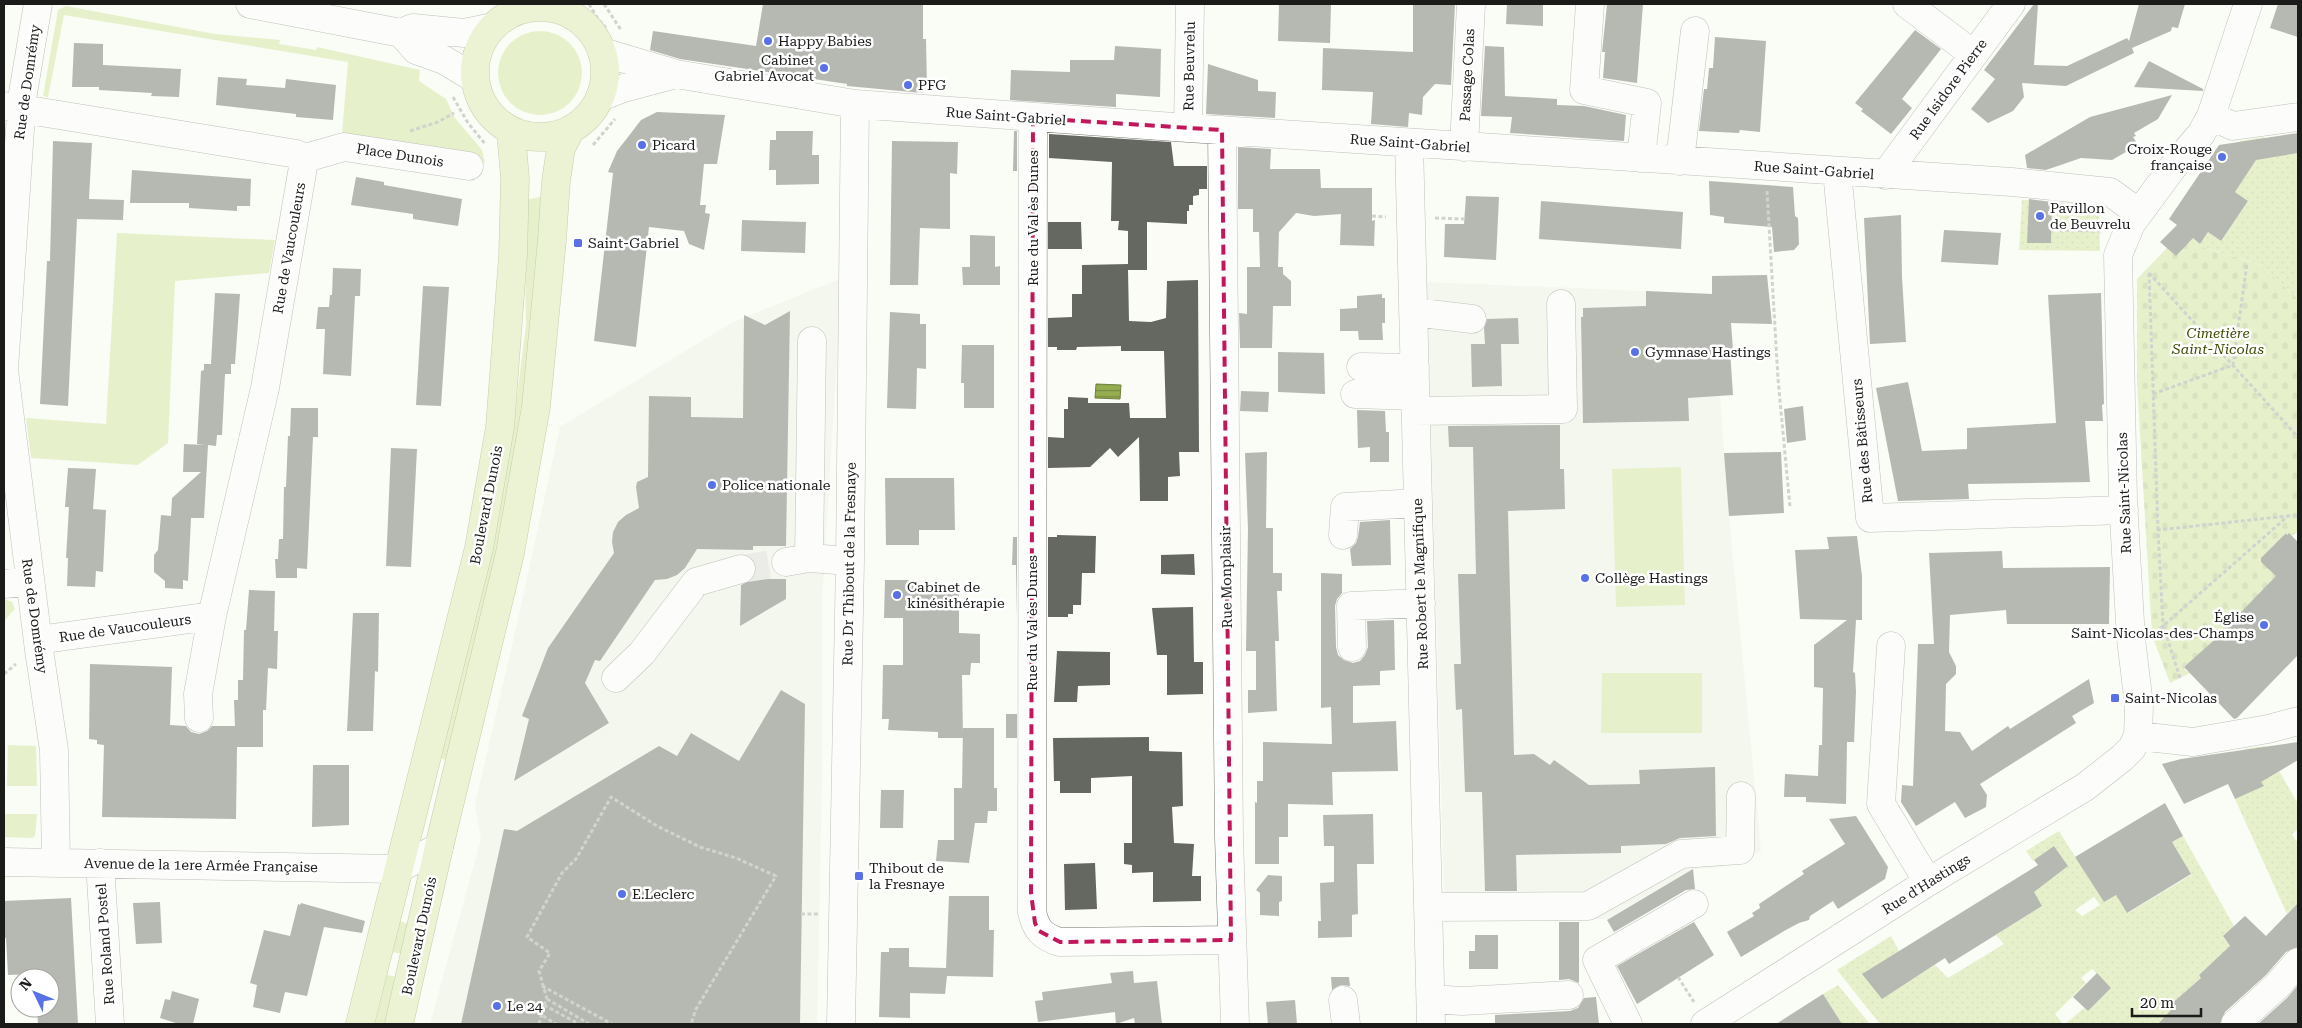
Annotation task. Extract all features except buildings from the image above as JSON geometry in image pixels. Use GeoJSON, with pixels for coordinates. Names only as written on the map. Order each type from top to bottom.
{"type":"FeatureCollection","features":[{"type":"Feature","properties":{"kind":"main road"},"geometry":{"type":"LineString","coordinates":[[526,6],[570,9],[595,37],[602,52],[608,107],[589,115],[571,129],[545,137],[511,133],[486,109],[477,90],[474,78],[478,52],[493,26],[526,6]]}},
{"type":"Feature","properties":{"kind":"main road","name":"Boulevard Dunois"},"geometry":{"type":"LineString","coordinates":[[399,1024],[438,847],[510,553],[536,407],[556,181],[561,148],[571,129]]}},
{"type":"Feature","properties":{"kind":"main road","name":"Boulevard Dunois"},"geometry":{"type":"LineString","coordinates":[[360,1024],[479,548],[500,427],[513,255],[515,178],[511,133]]}},
{"type":"Feature","properties":{"kind":"street","name":"Rue de Domrémy"},"geometry":{"type":"LineString","coordinates":[[38,4],[13,107],[4,369],[17,583],[38,640],[54,750],[56,862]]}},
{"type":"Feature","properties":{"kind":"street"},"geometry":{"type":"LineString","coordinates":[[250,4],[401,33],[413,28],[464,32],[493,26]]}},
{"type":"Feature","properties":{"kind":"street","name":"Rue Beuvrelu"},"geometry":{"type":"LineString","coordinates":[[1188,128],[1190,4]]}},
{"type":"Feature","properties":{"kind":"street","name":"Passage Colas"},"geometry":{"type":"LineString","coordinates":[[1464,147],[1471,4]]}},
{"type":"Feature","properties":{"kind":"street"},"geometry":{"type":"LineString","coordinates":[[1590,4],[1584,90],[1647,103],[1641,158]]}},
{"type":"Feature","properties":{"kind":"street"},"geometry":{"type":"LineString","coordinates":[[1907,4],[1973,54]]}},
{"type":"Feature","properties":{"kind":"street","name":"Rue Isidore Pierre"},"geometry":{"type":"LineString","coordinates":[[1885,175],[2011,4]]}},
{"type":"Feature","properties":{"kind":"street","name":"Rue Saint-Nicolas"},"geometry":{"type":"LineString","coordinates":[[2138,736],[2139,704],[2131,639],[2124,510],[2118,255],[2131,224],[2173,167],[2201,134],[2211,116],[2248,4]]}},
{"type":"Feature","properties":{"kind":"street"},"geometry":{"type":"LineString","coordinates":[[401,33],[407,18],[416,6]]}},
{"type":"Feature","properties":{"kind":"street"},"geometry":{"type":"LineString","coordinates":[[1680,161],[1695,31]]}},
{"type":"Feature","properties":{"kind":"street"},"geometry":{"type":"LineString","coordinates":[[401,33],[416,50],[444,60],[474,78]]}},
{"type":"Feature","properties":{"kind":"street","name":"Rue Saint-Gabriel"},"geometry":{"type":"LineString","coordinates":[[602,52],[676,74],[854,104],[1033,118],[2012,182],[2110,192],[2139,213]]}},
{"type":"Feature","properties":{"kind":"street","name":"Rue Saint-Gabriel"},"geometry":{"type":"LineString","coordinates":[[608,107],[624,88],[676,74]]}},
{"type":"Feature","properties":{"kind":"street","name":"Rue Dr Thibout de la Fresnaye"},"geometry":{"type":"LineString","coordinates":[[841,1024],[850,561],[854,104]]}},
{"type":"Feature","properties":{"kind":"street"},"geometry":{"type":"LineString","coordinates":[[13,107],[297,154],[302,159]]}},
{"type":"Feature","properties":{"kind":"street"},"geometry":{"type":"LineString","coordinates":[[2211,116],[2233,126],[2298,117]]}},
{"type":"Feature","properties":{"kind":"street","name":"Rue du Val ès Dunes"},"geometry":{"type":"LineString","coordinates":[[1033,118],[1032,912],[1039,932],[1060,942],[1231,940]]}},
{"type":"Feature","properties":{"kind":"street","name":"Rue Monplaisir"},"geometry":{"type":"LineString","coordinates":[[1222,130],[1229,844],[1235,1024]]}},
{"type":"Feature","properties":{"kind":"street","name":"Rue Robert le Magnifique"},"geometry":{"type":"LineString","coordinates":[[1409,143],[1431,1012]]}},
{"type":"Feature","properties":{"kind":"street","name":"Place Dunois"},"geometry":{"type":"LineString","coordinates":[[302,159],[344,147],[479,156]]}},
{"type":"Feature","properties":{"kind":"street","name":"Rue de Vaucouleurs"},"geometry":{"type":"LineString","coordinates":[[199,718],[198,694],[212,616],[265,388],[303,166],[302,159]]}},
{"type":"Feature","properties":{"kind":"street","name":"Rue des Bâtisseurs"},"geometry":{"type":"LineString","coordinates":[[1837,171],[1870,518],[2124,510]]}},
{"type":"Feature","properties":{"kind":"street"},"geometry":{"type":"LineString","coordinates":[[1355,394],[1415,403],[1563,409],[1561,304]]}},
{"type":"Feature","properties":{"kind":"street"},"geometry":{"type":"LineString","coordinates":[[1413,312],[1472,319]]}},
{"type":"Feature","properties":{"kind":"street"},"geometry":{"type":"LineString","coordinates":[[812,341],[797,560],[850,561]]}},
{"type":"Feature","properties":{"kind":"street"},"geometry":{"type":"LineString","coordinates":[[1361,367],[1414,368]]}},
{"type":"Feature","properties":{"kind":"street"},"geometry":{"type":"LineString","coordinates":[[1344,535],[1345,507],[1418,503]]}},
{"type":"Feature","properties":{"kind":"street"},"geometry":{"type":"LineString","coordinates":[[616,678],[642,653],[696,582],[741,569]]}},
{"type":"Feature","properties":{"kind":"street"},"geometry":{"type":"LineString","coordinates":[[1352,647],[1351,606],[1421,604]]}},
{"type":"Feature","properties":{"kind":"street","name":"Rue de Vaucouleurs"},"geometry":{"type":"LineString","coordinates":[[38,640],[212,616]]}},
{"type":"Feature","properties":{"kind":"street"},"geometry":{"type":"LineString","coordinates":[[1891,646],[1881,804],[1928,882]]}},
{"type":"Feature","properties":{"kind":"street"},"geometry":{"type":"LineString","coordinates":[[2138,736],[2193,742],[2268,729],[2298,720]]}},
{"type":"Feature","properties":{"kind":"street","name":"Rue d'Hastings"},"geometry":{"type":"LineString","coordinates":[[1700,1014],[1928,882],[2085,786],[2122,758],[2132,748],[2138,736]]}},
{"type":"Feature","properties":{"kind":"street"},"geometry":{"type":"LineString","coordinates":[[1428,907],[1588,906],[1681,854],[1740,850],[1740,796]]}},
{"type":"Feature","properties":{"kind":"street","name":"Boulevard Dunois"},"geometry":{"type":"LineString","coordinates":[[398,869],[438,847]]}},
{"type":"Feature","properties":{"kind":"street","name":"Avenue de la 1ere Armée Française"},"geometry":{"type":"LineString","coordinates":[[4,862],[398,869]]}},
{"type":"Feature","properties":{"kind":"street","name":"Rue Roland Postel"},"geometry":{"type":"LineString","coordinates":[[100,863],[110,1024]]}},
{"type":"Feature","properties":{"kind":"street"},"geometry":{"type":"LineString","coordinates":[[1628,1024],[1596,960],[1694,904]]}},
{"type":"Feature","properties":{"kind":"street"},"geometry":{"type":"LineString","coordinates":[[2235,1024],[2277,986],[2298,962]]}},
{"type":"Feature","properties":{"kind":"street"},"geometry":{"type":"LineString","coordinates":[[1431,1012],[1462,1001],[1568,995]]}},
{"type":"Feature","properties":{"kind":"path"},"geometry":{"type":"LineString","coordinates":[[604,4],[623,33]]}},
{"type":"Feature","properties":{"kind":"path"},"geometry":{"type":"LineString","coordinates":[[451,94],[468,123],[479,156]]}},
{"type":"Feature","properties":{"kind":"path"},"geometry":{"type":"LineString","coordinates":[[592,147],[608,107]]}},
{"type":"Feature","properties":{"kind":"path"},"geometry":{"type":"LineString","coordinates":[[1767,190],[1778,379],[1790,506]]}},
{"type":"Feature","properties":{"kind":"path"},"geometry":{"type":"LineString","coordinates":[[1431,218],[1465,219]]}},
{"type":"Feature","properties":{"kind":"path"},"geometry":{"type":"LineString","coordinates":[[2052,230],[2107,231]]}},
{"type":"Feature","properties":{"kind":"path"},"geometry":{"type":"LineString","coordinates":[[2233,365],[2247,263]]}},
{"type":"Feature","properties":{"kind":"path"},"geometry":{"type":"LineString","coordinates":[[2180,678],[2163,625],[2149,273],[2298,437]]}},
{"type":"Feature","properties":{"kind":"path"},"geometry":{"type":"LineString","coordinates":[[2153,394],[2233,365]]}},
{"type":"Feature","properties":{"kind":"path"},"geometry":{"type":"LineString","coordinates":[[2158,530],[2298,515]]}},
{"type":"Feature","properties":{"kind":"path"},"geometry":{"type":"LineString","coordinates":[[2152,636],[2288,516]]}},
{"type":"Feature","properties":{"kind":"path"},"geometry":{"type":"LineString","coordinates":[[589,1024],[547,999],[539,971],[550,953],[526,937],[562,873],[576,859],[611,797],[657,826],[700,847],[736,858],[776,876],[696,1009],[691,1024]]}},
{"type":"Feature","properties":{"kind":"path"},"geometry":{"type":"LineString","coordinates":[[801,914],[818,914]]}},
{"type":"Feature","properties":{"kind":"path"},"geometry":{"type":"LineString","coordinates":[[1678,978],[1700,1014]]}},
{"type":"Feature","properties":{"kind":"path"},"geometry":{"type":"LineString","coordinates":[[542,986],[612,1024]]}},
{"type":"Feature","properties":{"kind":"path"},"geometry":{"type":"LineString","coordinates":[[539,1024],[547,999]]}},
{"type":"Feature","properties":{"kind":"path"},"geometry":{"type":"LineString","coordinates":[[544,1005],[579,1024]]}},
{"type":"Feature","properties":{"kind":"path"},"geometry":{"type":"LineString","coordinates":[[543,1016],[556,1024]]}},
{"type":"Feature","properties":{"kind":"highlighted area"},"geometry":{"type":"Polygon","coordinates":[[[1033,118],[1222,130],[1231,940],[1060,942],[1039,931],[1035,923],[1031,893],[1033,118]]]}},
{"type":"Feature","properties":{"kind":"shaded area"},"geometry":{"type":"Polygon","coordinates":[[[842,278],[822,599],[822,782],[817,1024],[430,1024],[481,839],[475,805],[560,427],[733,322],[842,278]]]}},
{"type":"Feature","properties":{"kind":"shaded area","name":"Collège Hastings"},"geometry":{"type":"Polygon","coordinates":[[[1427,282],[1712,294],[1729,516],[1761,851],[1722,867],[1693,869],[1607,919],[1462,918],[1461,900],[1444,893],[1427,282]]]}},
{"type":"Feature","properties":{"kind":"shaded area"},"geometry":{"type":"Polygon","coordinates":[[[1096,384],[1121,385],[1120,399],[1095,398],[1096,384]]]}},
{"type":"Feature","properties":{"kind":"green space"},"geometry":{"type":"Polygon","coordinates":[[[66,6],[215,34],[280,40],[279,44],[316,50],[317,47],[420,70],[419,81],[446,99],[455,118],[482,150],[485,163],[342,134],[348,62],[64,15],[48,97],[43,96],[58,10],[66,6]]]}},
{"type":"Feature","properties":{"kind":"green space"},"geometry":{"type":"Polygon","coordinates":[[[532,31],[548,31],[564,38],[575,49],[582,65],[579,89],[570,103],[564,108],[548,115],[532,115],[516,108],[505,97],[498,81],[498,65],[505,49],[516,38],[532,31]]]}},
{"type":"Feature","properties":{"kind":"green space"},"geometry":{"type":"Polygon","coordinates":[[[2264,137],[2267,158],[2298,153],[2298,299],[2260,265],[2203,247],[2200,244],[2208,232],[2221,241],[2248,201],[2235,192],[2240,184],[2240,141],[2264,137]]]}},
{"type":"Feature","properties":{"kind":"green space"},"geometry":{"type":"Polygon","coordinates":[[[546,196],[539,286],[512,492],[451,761],[438,758],[515,413],[526,324],[524,200],[546,196]]]}},
{"type":"Feature","properties":{"kind":"green space"},"geometry":{"type":"Polygon","coordinates":[[[2022,200],[2029,200],[2028,243],[2051,243],[2052,202],[2096,205],[2099,212],[2100,251],[2019,250],[2022,200]]]}},
{"type":"Feature","properties":{"kind":"green space"},"geometry":{"type":"Polygon","coordinates":[[[117,233],[275,240],[269,273],[175,281],[168,443],[138,465],[31,458],[26,418],[106,424],[117,233]]]}},
{"type":"Feature","properties":{"kind":"green space","name":"Cimetière Saint-Nicolas"},"geometry":{"type":"Polygon","coordinates":[[[2193,238],[2203,247],[2260,265],[2298,299],[2298,531],[2292,536],[2285,533],[2283,535],[2285,537],[2277,545],[2272,546],[2274,548],[2265,557],[2264,555],[2261,562],[2279,575],[2196,658],[2192,658],[2194,660],[2184,666],[2185,670],[2190,673],[2170,683],[2152,635],[2137,383],[2137,279],[2167,248],[2193,238]]]}},
{"type":"Feature","properties":{"kind":"green space"},"geometry":{"type":"Polygon","coordinates":[[[1681,467],[1685,605],[1616,607],[1612,469],[1681,467]]]}},
{"type":"Feature","properties":{"kind":"green space"},"geometry":{"type":"Polygon","coordinates":[[[4,599],[12,602],[15,609],[4,621],[4,599]]]}},
{"type":"Feature","properties":{"kind":"green space"},"geometry":{"type":"Polygon","coordinates":[[[1602,673],[1702,673],[1702,733],[1601,733],[1602,673]]]}},
{"type":"Feature","properties":{"kind":"green space"},"geometry":{"type":"Polygon","coordinates":[[[8,745],[36,746],[37,786],[7,786],[8,745]]]}},
{"type":"Feature","properties":{"kind":"green space"},"geometry":{"type":"Polygon","coordinates":[[[2265,746],[2298,804],[2298,829],[2292,834],[2298,844],[2298,903],[2287,914],[2235,799],[2263,786],[2244,749],[2265,746]]]}},
{"type":"Feature","properties":{"kind":"green space"},"geometry":{"type":"Polygon","coordinates":[[[4,814],[37,814],[35,836],[32,838],[4,837],[4,814]]]}},
{"type":"Feature","properties":{"kind":"green space"},"geometry":{"type":"Polygon","coordinates":[[[2059,831],[2091,882],[2118,868],[2118,899],[2128,913],[2191,875],[2172,842],[2183,836],[2234,926],[2223,937],[2242,962],[2207,968],[2199,975],[2207,985],[2168,1007],[2177,1017],[2185,1017],[2177,1024],[2164,1024],[2161,1021],[2158,1024],[2065,1024],[2084,1008],[2088,1011],[2111,988],[2092,969],[2081,978],[2086,983],[2055,1014],[2063,1024],[1880,1024],[1837,970],[1891,936],[1899,951],[1882,998],[1935,965],[1948,978],[2004,944],[1996,935],[2042,906],[2027,882],[2049,880],[2068,866],[2054,846],[2033,861],[2026,851],[2059,831]],[[2094,897],[2075,910],[2082,916],[2100,905],[2094,897]]]}},
{"type":"Feature","properties":{"kind":"green space"},"geometry":{"type":"Polygon","coordinates":[[[398,921],[410,924],[404,954],[391,952],[398,921]]]}},
{"type":"Feature","properties":{"kind":"green space"},"geometry":{"type":"Polygon","coordinates":[[[387,975],[398,977],[388,1024],[375,1024],[387,975]]]}},
{"type":"Feature","properties":{"kind":"green space"},"geometry":{"type":"Polygon","coordinates":[[[1838,985],[1870,1024],[1841,1024],[1823,994],[1838,985]]]}},
{"type":"Feature","properties":{"kind":"tunnel"},"geometry":{"type":"LineString","coordinates":[[741,569],[786,562]]}},
{"type":"Feature","properties":{"kind":"place","name":"Happy Babies"},"geometry":{"type":"Point","coordinates":[768,41]}},
{"type":"Feature","properties":{"kind":"place","name":"Cabinet Gabriel Avocat"},"geometry":{"type":"Point","coordinates":[824,68]}},
{"type":"Feature","properties":{"kind":"place","name":"PFG"},"geometry":{"type":"Point","coordinates":[908,85]}},
{"type":"Feature","properties":{"kind":"place","name":"Picard"},"geometry":{"type":"Point","coordinates":[642,145]}},
{"type":"Feature","properties":{"kind":"place","name":"Croix-Rouge française"},"geometry":{"type":"Point","coordinates":[2222,157]}},
{"type":"Feature","properties":{"kind":"place","name":"Pavillon de Beuvrelu"},"geometry":{"type":"Point","coordinates":[2040,216]}},
{"type":"Feature","properties":{"kind":"place","name":"Saint-Gabriel"},"geometry":{"type":"Point","coordinates":[578,243]}},
{"type":"Feature","properties":{"kind":"place","name":"Gymnase Hastings"},"geometry":{"type":"Point","coordinates":[1635,352]}},
{"type":"Feature","properties":{"kind":"place","name":"Police nationale"},"geometry":{"type":"Point","coordinates":[712,485]}},
{"type":"Feature","properties":{"kind":"place","name":"Collège Hastings"},"geometry":{"type":"Point","coordinates":[1585,578]}},
{"type":"Feature","properties":{"kind":"place","name":"Cabinet de kinésithérapie"},"geometry":{"type":"Point","coordinates":[897,595]}},
{"type":"Feature","properties":{"kind":"place","name":"Église Saint-Nicolas-des-Champs"},"geometry":{"type":"Point","coordinates":[2264,625]}},
{"type":"Feature","properties":{"kind":"place","name":"Saint-Nicolas"},"geometry":{"type":"Point","coordinates":[2115,698]}},
{"type":"Feature","properties":{"kind":"place","name":"Thibout de la Fresnaye"},"geometry":{"type":"Point","coordinates":[859,876]}},
{"type":"Feature","properties":{"kind":"place","name":"E.Leclerc"},"geometry":{"type":"Point","coordinates":[622,894]}},
{"type":"Feature","properties":{"kind":"place","name":"Le 24"},"geometry":{"type":"Point","coordinates":[497,1006]}}]}
